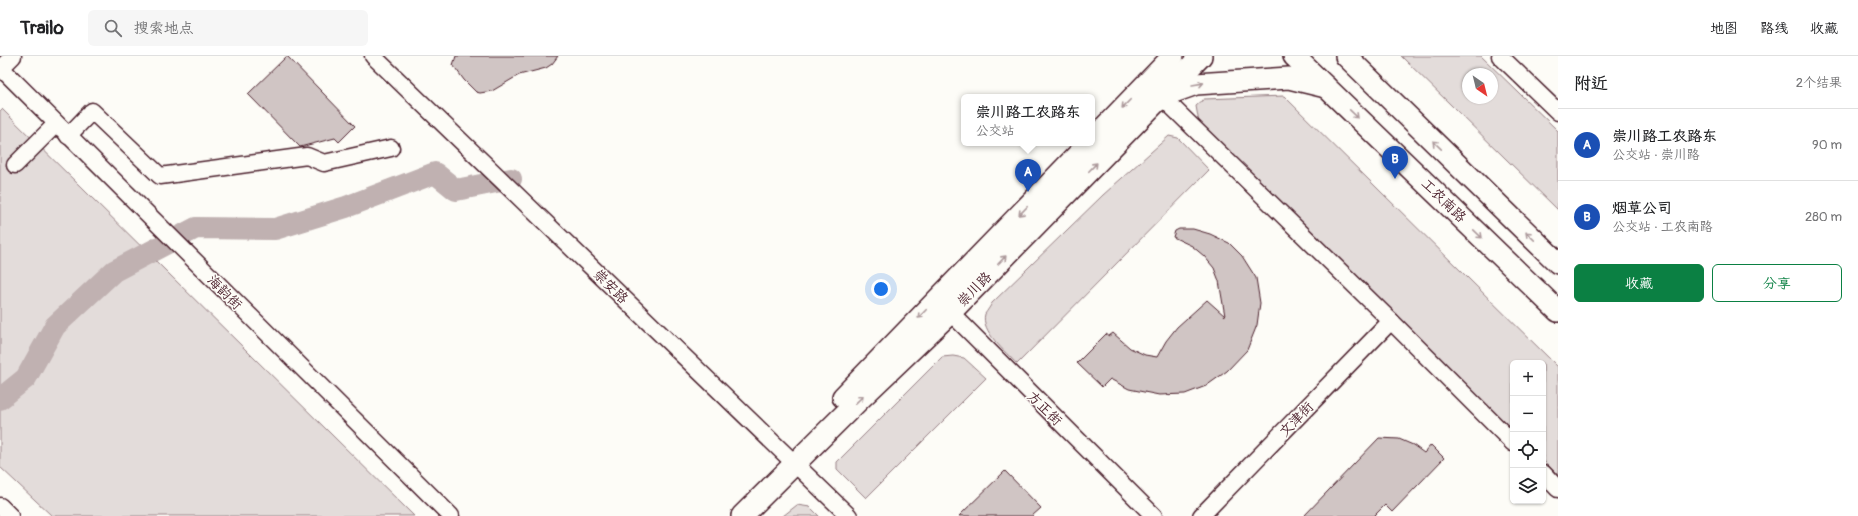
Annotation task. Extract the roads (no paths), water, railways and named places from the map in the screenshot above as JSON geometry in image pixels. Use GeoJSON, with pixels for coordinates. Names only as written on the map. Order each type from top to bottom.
{"type":"FeatureCollection","features":[{"type":"Feature","properties":{"kind":"main road"},"geometry":{"type":"LineString","coordinates":[[1148,81],[1154,56]]}},
{"type":"Feature","properties":{"kind":"main road"},"geometry":{"type":"LineString","coordinates":[[1095,137],[1173,56]]}},
{"type":"Feature","properties":{"kind":"main road","name":"崇川路"},"geometry":{"type":"LineString","coordinates":[[726,516],[790,459],[944,306],[1162,96],[1201,56]]}},
{"type":"Feature","properties":{"kind":"main road","name":"工农南路"},"geometry":{"type":"LineString","coordinates":[[1294,56],[1558,311]]}},
{"type":"Feature","properties":{"kind":"main road"},"geometry":{"type":"LineString","coordinates":[[1347,57],[1558,263]]}},
{"type":"Feature","properties":{"kind":"main road"},"geometry":{"type":"LineString","coordinates":[[1162,96],[1196,84],[1289,78],[1326,88]]}},
{"type":"Feature","properties":{"kind":"main road","name":"崇川路"},"geometry":{"type":"LineString","coordinates":[[944,306],[1086,146]]}},
{"type":"Feature","properties":{"kind":"main road","name":"崇川路"},"geometry":{"type":"LineString","coordinates":[[742,516],[790,459]]}},
{"type":"Feature","properties":{"kind":"street"},"geometry":{"type":"LineString","coordinates":[[0,68],[13,56]]}},
{"type":"Feature","properties":{"kind":"street","name":"崇安路"},"geometry":{"type":"LineString","coordinates":[[373,56],[849,516]]}},
{"type":"Feature","properties":{"kind":"street"},"geometry":{"type":"LineString","coordinates":[[1500,56],[1558,112]]}},
{"type":"Feature","properties":{"kind":"street","name":"海韵街"},"geometry":{"type":"LineString","coordinates":[[0,68],[451,516]]}},
{"type":"Feature","properties":{"kind":"street"},"geometry":{"type":"LineString","coordinates":[[1162,96],[1392,321],[1510,440]]}},
{"type":"Feature","properties":{"kind":"street"},"geometry":{"type":"LineString","coordinates":[[68,136],[92,111],[160,176],[307,156],[324,163],[391,148]]}},
{"type":"Feature","properties":{"kind":"street"},"geometry":{"type":"LineString","coordinates":[[15,165],[56,124]]}},
{"type":"Feature","properties":{"kind":"street","name":"方正街"},"geometry":{"type":"LineString","coordinates":[[944,306],[1154,516]]}},
{"type":"Feature","properties":{"kind":"street","name":"文津街"},"geometry":{"type":"LineString","coordinates":[[1200,516],[1392,321]]}},
{"type":"Feature","properties":{"kind":"street"},"geometry":{"type":"LineString","coordinates":[[1546,477],[1558,488]]}},
{"type":"Feature","properties":{"kind":"street"},"geometry":{"type":"LineString","coordinates":[[0,506],[10,516]]}},
{"type":"Feature","properties":{"kind":"waterway"},"geometry":{"type":"LineString","coordinates":[[0,399],[26,378],[55,326],[114,271],[196,228],[275,229],[346,207],[435,173],[456,190],[511,179]]}},
{"type":"Feature","properties":{"kind":"place","name":"烟草公司"},"geometry":{"type":"Point","coordinates":[1395,179]}},
{"type":"Feature","properties":{"kind":"place","name":"崇川路工农路东"},"geometry":{"type":"Point","coordinates":[1028,192]}}]}
